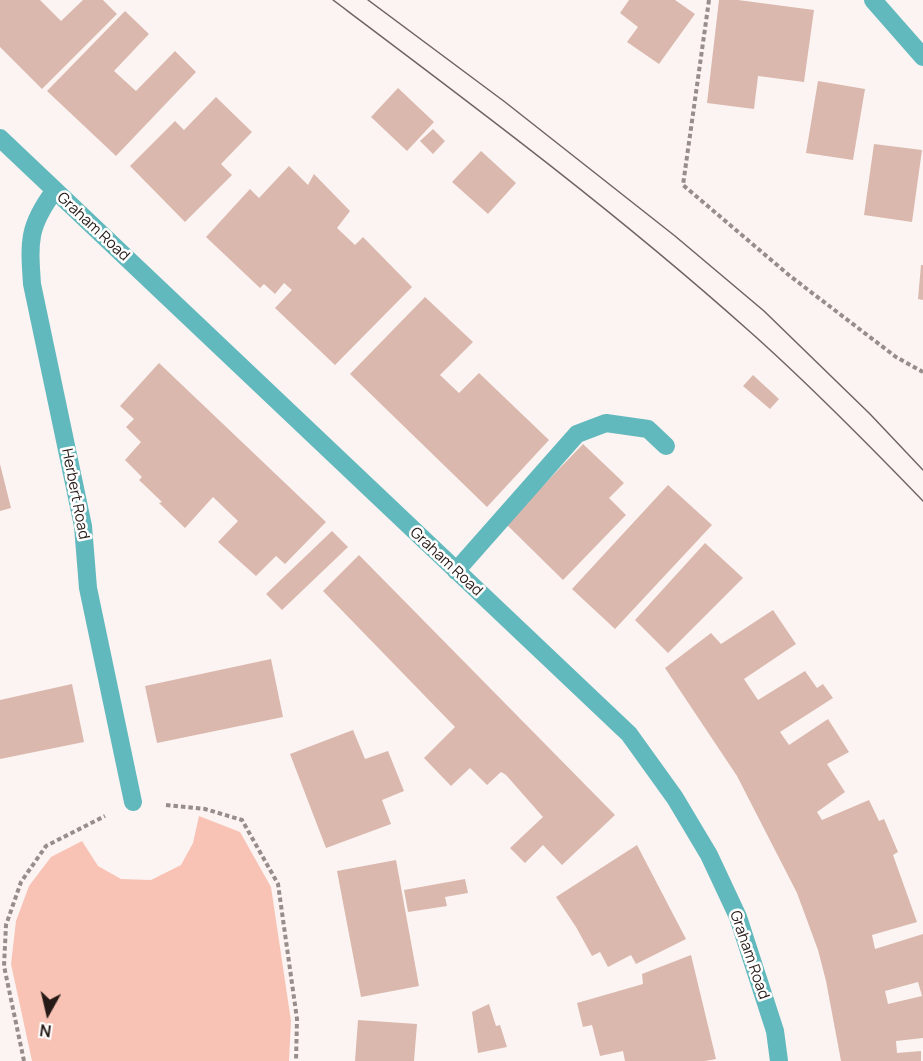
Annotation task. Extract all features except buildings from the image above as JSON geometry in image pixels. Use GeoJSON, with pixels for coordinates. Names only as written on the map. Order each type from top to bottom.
{"type":"FeatureCollection","features":[{"type":"Feature","properties":{"kind":"street"},"geometry":{"type":"LineString","coordinates":[[873,0],[923,57]]}},
{"type":"Feature","properties":{"kind":"street","name":"Graham Road"},"geometry":{"type":"LineString","coordinates":[[0,138],[629,734],[675,798],[709,855],[738,917],[775,1031],[779,1061]]}},
{"type":"Feature","properties":{"kind":"street","name":"Herbert Road"},"geometry":{"type":"LineString","coordinates":[[55,190],[39,212],[29,246],[32,284],[83,526],[88,588],[133,802]]}},
{"type":"Feature","properties":{"kind":"street"},"geometry":{"type":"LineString","coordinates":[[456,571],[577,434],[606,423],[648,429],[666,446]]}},
{"type":"Feature","properties":{"kind":"path"},"geometry":{"type":"LineString","coordinates":[[709,0],[683,185],[790,276],[896,357],[923,372]]}},
{"type":"Feature","properties":{"kind":"path"},"geometry":{"type":"LineString","coordinates":[[24,1061],[4,966],[6,925],[21,882],[46,846],[133,802],[205,809],[242,820],[278,884],[297,1019],[296,1061]]}},
{"type":"Feature","properties":{"kind":"shaded area"},"geometry":{"type":"Polygon","coordinates":[[[199,816],[240,832],[271,887],[291,1021],[289,1061],[32,1061],[11,964],[16,921],[29,886],[51,857],[82,841],[98,866],[121,879],[151,880],[181,865],[193,843],[199,816]]]}},
{"type":"Feature","properties":{"kind":"tram line"},"geometry":{"type":"LineString","coordinates":[[333,0],[544,160],[698,286],[815,392],[923,501]]}},
{"type":"Feature","properties":{"kind":"tram line"},"geometry":{"type":"LineString","coordinates":[[368,0],[505,102],[675,236],[764,311],[870,414],[923,470]]}}]}
